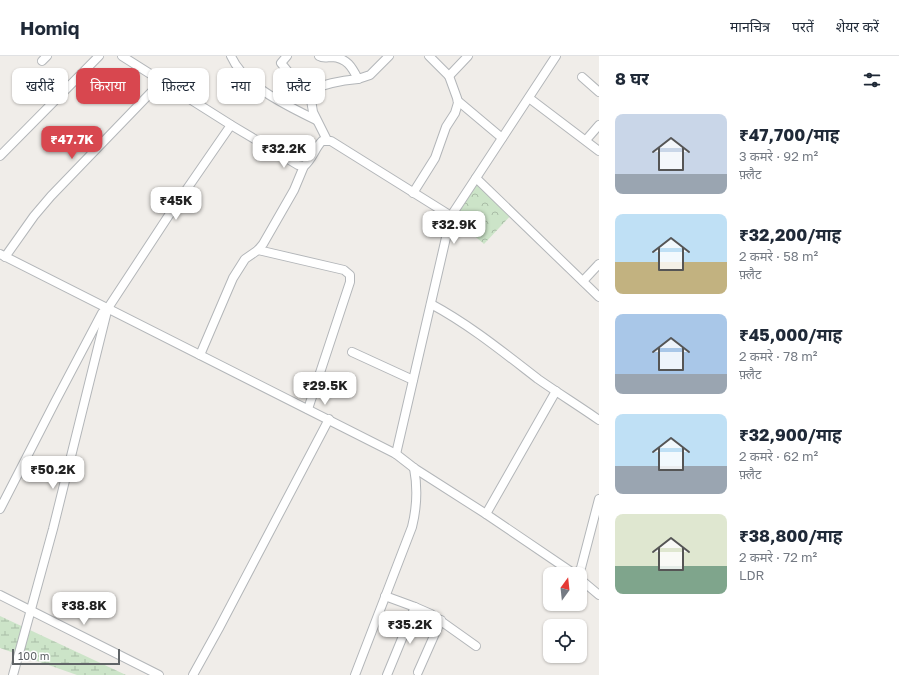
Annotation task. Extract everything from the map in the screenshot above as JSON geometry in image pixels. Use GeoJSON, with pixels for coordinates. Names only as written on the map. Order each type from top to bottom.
{"type":"FeatureCollection","features":[{"type":"Feature","properties":{"kind":"street"},"geometry":{"type":"LineString","coordinates":[[0,156],[99,56]]}},
{"type":"Feature","properties":{"kind":"street"},"geometry":{"type":"LineString","coordinates":[[122,56],[148,72]]}},
{"type":"Feature","properties":{"kind":"street"},"geometry":{"type":"LineString","coordinates":[[231,56],[242,73],[265,92],[316,120]]}},
{"type":"Feature","properties":{"kind":"street"},"geometry":{"type":"LineString","coordinates":[[274,56],[285,68]]}},
{"type":"Feature","properties":{"kind":"street"},"geometry":{"type":"LineString","coordinates":[[281,63],[287,56]]}},
{"type":"Feature","properties":{"kind":"street"},"geometry":{"type":"LineString","coordinates":[[319,56],[324,58],[330,57],[345,60],[351,66],[358,79]]}},
{"type":"Feature","properties":{"kind":"street"},"geometry":{"type":"LineString","coordinates":[[325,86],[340,81],[358,79],[370,75],[389,56]]}},
{"type":"Feature","properties":{"kind":"street"},"geometry":{"type":"LineString","coordinates":[[429,56],[449,76],[458,101],[502,138]]}},
{"type":"Feature","properties":{"kind":"street"},"geometry":{"type":"LineString","coordinates":[[449,76],[468,56]]}},
{"type":"Feature","properties":{"kind":"street"},"geometry":{"type":"LineString","coordinates":[[396,454],[451,216],[556,56]]}},
{"type":"Feature","properties":{"kind":"street"},"geometry":{"type":"LineString","coordinates":[[582,77],[599,92]]}},
{"type":"Feature","properties":{"kind":"street"},"geometry":{"type":"LineString","coordinates":[[148,96],[47,201],[3,256],[396,454],[414,468],[486,514],[564,567]]}},
{"type":"Feature","properties":{"kind":"street"},"geometry":{"type":"LineString","coordinates":[[529,98],[599,151]]}},
{"type":"Feature","properties":{"kind":"street"},"geometry":{"type":"LineString","coordinates":[[413,193],[435,158],[446,127],[455,113],[458,101]]}},
{"type":"Feature","properties":{"kind":"street"},"geometry":{"type":"LineString","coordinates":[[198,104],[298,165],[304,166]]}},
{"type":"Feature","properties":{"kind":"street"},"geometry":{"type":"LineString","coordinates":[[312,104],[316,120],[322,128],[327,140]]}},
{"type":"Feature","properties":{"kind":"street"},"geometry":{"type":"LineString","coordinates":[[0,509],[102,313],[108,308],[171,212],[231,125]]}},
{"type":"Feature","properties":{"kind":"street"},"geometry":{"type":"LineString","coordinates":[[586,140],[599,125]]}},
{"type":"Feature","properties":{"kind":"street"},"geometry":{"type":"LineString","coordinates":[[200,355],[233,278],[245,259],[258,250],[263,244],[294,190],[304,166],[322,141],[331,141],[451,216]]}},
{"type":"Feature","properties":{"kind":"street"},"geometry":{"type":"LineString","coordinates":[[476,178],[599,297]]}},
{"type":"Feature","properties":{"kind":"street"},"geometry":{"type":"LineString","coordinates":[[258,250],[344,270],[350,275],[350,282],[308,409]]}},
{"type":"Feature","properties":{"kind":"street"},"geometry":{"type":"LineString","coordinates":[[583,281],[599,264]]}},
{"type":"Feature","properties":{"kind":"street"},"geometry":{"type":"LineString","coordinates":[[431,304],[458,319],[490,341],[556,392],[599,420]]}},
{"type":"Feature","properties":{"kind":"street"},"geometry":{"type":"LineString","coordinates":[[13,675],[53,530],[108,308]]}},
{"type":"Feature","properties":{"kind":"street"},"geometry":{"type":"LineString","coordinates":[[352,352],[413,380]]}},
{"type":"Feature","properties":{"kind":"street"},"geometry":{"type":"LineString","coordinates":[[486,514],[556,392]]}},
{"type":"Feature","properties":{"kind":"street"},"geometry":{"type":"LineString","coordinates":[[192,675],[240,589],[329,419]]}},
{"type":"Feature","properties":{"kind":"street"},"geometry":{"type":"LineString","coordinates":[[355,675],[414,518],[417,503],[417,486],[414,468]]}},
{"type":"Feature","properties":{"kind":"street"},"geometry":{"type":"LineString","coordinates":[[581,567],[599,499]]}},
{"type":"Feature","properties":{"kind":"street"},"geometry":{"type":"LineString","coordinates":[[587,585],[599,595]]}},
{"type":"Feature","properties":{"kind":"street"},"geometry":{"type":"LineString","coordinates":[[0,595],[159,675]]}},
{"type":"Feature","properties":{"kind":"street"},"geometry":{"type":"LineString","coordinates":[[385,596],[415,607],[441,620],[476,646]]}},
{"type":"Feature","properties":{"kind":"street"},"geometry":{"type":"LineString","coordinates":[[387,675],[415,607]]}},
{"type":"Feature","properties":{"kind":"street"},"geometry":{"type":"LineString","coordinates":[[418,672],[441,620]]}},
{"type":"Feature","properties":{"kind":"green space"},"geometry":{"type":"Polygon","coordinates":[[[476,178],[512,214],[484,244],[451,216],[476,178]]]}},
{"type":"Feature","properties":{"kind":"green space"},"geometry":{"type":"Polygon","coordinates":[[[0,616],[126,675],[77,675],[0,648],[0,616]]]}}]}
